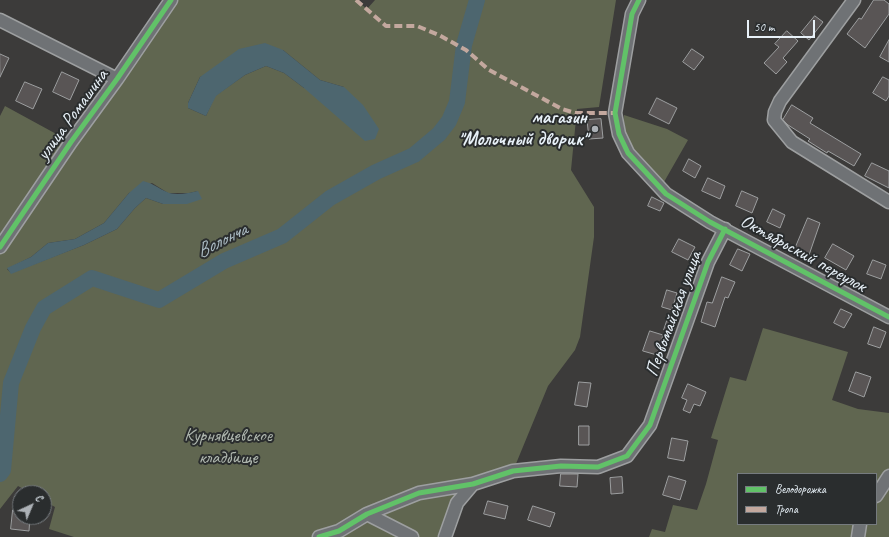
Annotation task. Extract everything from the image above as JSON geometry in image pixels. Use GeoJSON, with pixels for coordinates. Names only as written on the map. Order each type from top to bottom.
{"type":"FeatureCollection","features":[{"type":"Feature","properties":{"kind":"street","name":"улица Ромашина"},"geometry":{"type":"LineString","coordinates":[[0,247],[71,142],[118,79],[171,0]]}},
{"type":"Feature","properties":{"kind":"street"},"geometry":{"type":"LineString","coordinates":[[638,0],[632,14],[615,113],[619,134],[628,153],[666,194],[710,222],[725,229]]}},
{"type":"Feature","properties":{"kind":"street"},"geometry":{"type":"LineString","coordinates":[[854,0],[780,101],[775,112],[774,120],[792,142],[889,202]]}},
{"type":"Feature","properties":{"kind":"street"},"geometry":{"type":"LineString","coordinates":[[0,20],[118,79]]}},
{"type":"Feature","properties":{"kind":"street","name":"Октябрьский переулок"},"geometry":{"type":"LineString","coordinates":[[725,229],[889,317]]}},
{"type":"Feature","properties":{"kind":"street","name":"Первомайская улица"},"geometry":{"type":"LineString","coordinates":[[319,537],[339,531],[367,514],[419,493],[473,484],[513,471],[561,466],[598,467],[626,456],[650,426],[708,262],[725,229]]}},
{"type":"Feature","properties":{"kind":"street"},"geometry":{"type":"LineString","coordinates":[[877,494],[889,476]]}},
{"type":"Feature","properties":{"kind":"street"},"geometry":{"type":"LineString","coordinates":[[445,537],[457,503],[473,484]]}},
{"type":"Feature","properties":{"kind":"street"},"geometry":{"type":"LineString","coordinates":[[367,514],[412,537]]}},
{"type":"Feature","properties":{"kind":"street"},"geometry":{"type":"LineString","coordinates":[[858,537],[860,525]]}},
{"type":"Feature","properties":{"kind":"green space","name":"Курнявцевское кладбище"},"geometry":{"type":"Polygon","coordinates":[[[171,0],[356,0],[367,9],[375,0],[616,0],[599,107],[577,109],[571,170],[594,207],[594,237],[580,337],[575,350],[548,386],[513,471],[473,484],[445,537],[74,537],[49,529],[50,525],[52,525],[55,507],[52,505],[52,485],[12,485],[12,494],[0,509],[0,116],[5,106],[71,142],[171,0]],[[283,50],[200,77],[188,103],[188,108],[206,116],[215,96],[245,75],[266,66],[284,73],[304,88],[344,87],[320,80],[283,50]],[[152,183],[129,193],[104,223],[75,239],[48,243],[31,257],[7,269],[11,273],[84,245],[117,229],[135,208],[146,198],[163,204],[198,191],[189,193],[168,193],[152,183]]]}},
{"type":"Feature","properties":{"kind":"green space"},"geometry":{"type":"Polygon","coordinates":[[[624,115],[667,129],[688,140],[664,182],[645,166],[635,153],[627,138],[624,125],[624,115]]]}},
{"type":"Feature","properties":{"kind":"green space"},"geometry":{"type":"Polygon","coordinates":[[[763,328],[848,352],[832,400],[858,409],[889,413],[889,537],[649,537],[652,529],[665,532],[673,505],[697,510],[718,440],[711,438],[730,377],[746,381],[763,328]]]}},
{"type":"Feature","properties":{"kind":"water"},"geometry":{"type":"Polygon","coordinates":[[[265,43],[283,50],[320,80],[344,87],[363,105],[379,129],[375,139],[365,141],[304,88],[284,73],[266,66],[245,75],[216,96],[206,116],[188,108],[188,103],[200,77],[239,49],[265,43]]]}},
{"type":"Feature","properties":{"kind":"water"},"geometry":{"type":"Polygon","coordinates":[[[143,181],[174,194],[198,191],[202,199],[187,204],[163,204],[146,198],[135,208],[117,229],[84,245],[11,274],[7,268],[31,257],[48,243],[75,239],[104,223],[129,193],[143,181]]]}},
{"type":"Feature","properties":{"kind":"building"},"geometry":{"type":"Polygon","coordinates":[[[874,0],[884,0],[889,4],[889,14],[865,48],[847,34],[859,18],[861,19],[874,0]]]}},
{"type":"Feature","properties":{"kind":"building"},"geometry":{"type":"Polygon","coordinates":[[[815,16],[823,22],[809,40],[801,33],[815,16]]]}},
{"type":"Feature","properties":{"kind":"building"},"geometry":{"type":"Polygon","coordinates":[[[787,31],[798,41],[783,58],[787,62],[776,74],[764,63],[779,47],[775,44],[787,31]]]}},
{"type":"Feature","properties":{"kind":"building"},"geometry":{"type":"Polygon","coordinates":[[[889,40],[889,62],[880,57],[889,40]]]}},
{"type":"Feature","properties":{"kind":"building"},"geometry":{"type":"Polygon","coordinates":[[[692,49],[704,57],[694,70],[683,62],[692,49]]]}},
{"type":"Feature","properties":{"kind":"building"},"geometry":{"type":"Polygon","coordinates":[[[0,54],[9,58],[0,77],[0,54]]]}},
{"type":"Feature","properties":{"kind":"building"},"geometry":{"type":"Polygon","coordinates":[[[62,72],[79,80],[70,100],[53,92],[62,72]]]}},
{"type":"Feature","properties":{"kind":"building"},"geometry":{"type":"Polygon","coordinates":[[[883,77],[889,80],[889,96],[886,101],[873,93],[883,77]]]}},
{"type":"Feature","properties":{"kind":"building"},"geometry":{"type":"Polygon","coordinates":[[[25,82],[42,89],[33,109],[16,101],[25,82]]]}},
{"type":"Feature","properties":{"kind":"building"},"geometry":{"type":"Polygon","coordinates":[[[657,98],[677,108],[669,124],[649,114],[657,98]]]}},
{"type":"Feature","properties":{"kind":"building"},"geometry":{"type":"Polygon","coordinates":[[[792,105],[813,118],[810,123],[861,154],[854,166],[828,151],[827,153],[808,141],[810,139],[788,125],[783,120],[792,105]]]}},
{"type":"Feature","properties":{"kind":"building","name":"магазин \"Молочный дворик\""},"geometry":{"type":"Polygon","coordinates":[[[601,119],[603,138],[589,139],[587,120],[601,119]]]}},
{"type":"Feature","properties":{"kind":"building"},"geometry":{"type":"Polygon","coordinates":[[[689,159],[701,166],[695,178],[683,171],[689,159]]]}},
{"type":"Feature","properties":{"kind":"building"},"geometry":{"type":"Polygon","coordinates":[[[872,163],[889,171],[889,188],[865,176],[872,163]]]}},
{"type":"Feature","properties":{"kind":"building"},"geometry":{"type":"Polygon","coordinates":[[[708,178],[725,186],[720,199],[702,191],[708,178]]]}},
{"type":"Feature","properties":{"kind":"building"},"geometry":{"type":"Polygon","coordinates":[[[742,191],[758,198],[752,213],[736,206],[742,191]]]}},
{"type":"Feature","properties":{"kind":"building"},"geometry":{"type":"Polygon","coordinates":[[[652,197],[664,203],[660,211],[648,206],[652,197]]]}},
{"type":"Feature","properties":{"kind":"building"},"geometry":{"type":"Polygon","coordinates":[[[773,209],[785,215],[780,228],[767,222],[773,209]]]}},
{"type":"Feature","properties":{"kind":"building"},"geometry":{"type":"Polygon","coordinates":[[[808,218],[820,223],[809,255],[795,249],[808,218]]]}},
{"type":"Feature","properties":{"kind":"building"},"geometry":{"type":"Polygon","coordinates":[[[679,239],[695,247],[688,260],[672,252],[679,239]]]}},
{"type":"Feature","properties":{"kind":"building"},"geometry":{"type":"Polygon","coordinates":[[[833,244],[854,256],[846,270],[825,258],[833,244]]]}},
{"type":"Feature","properties":{"kind":"building"},"geometry":{"type":"Polygon","coordinates":[[[738,249],[750,254],[742,271],[730,265],[738,249]]]}},
{"type":"Feature","properties":{"kind":"building"},"geometry":{"type":"Polygon","coordinates":[[[873,260],[886,265],[881,279],[867,274],[873,260]]]}},
{"type":"Feature","properties":{"kind":"building"},"geometry":{"type":"Polygon","coordinates":[[[722,277],[735,282],[728,298],[725,297],[715,327],[701,322],[707,302],[712,303],[722,277]]]}},
{"type":"Feature","properties":{"kind":"building"},"geometry":{"type":"Polygon","coordinates":[[[667,290],[677,293],[672,310],[662,307],[667,290]]]}},
{"type":"Feature","properties":{"kind":"building"},"geometry":{"type":"Polygon","coordinates":[[[841,309],[852,314],[844,328],[834,323],[841,309]]]}},
{"type":"Feature","properties":{"kind":"building"},"geometry":{"type":"Polygon","coordinates":[[[669,315],[678,318],[673,333],[664,330],[669,315]]]}},
{"type":"Feature","properties":{"kind":"building"},"geometry":{"type":"Polygon","coordinates":[[[874,327],[886,332],[880,348],[868,344],[874,327]]]}},
{"type":"Feature","properties":{"kind":"building"},"geometry":{"type":"Polygon","coordinates":[[[650,331],[663,335],[657,355],[643,351],[650,331]]]}},
{"type":"Feature","properties":{"kind":"building"},"geometry":{"type":"Polygon","coordinates":[[[856,372],[871,377],[864,397],[849,391],[856,372]]]}},
{"type":"Feature","properties":{"kind":"building"},"geometry":{"type":"Polygon","coordinates":[[[579,382],[591,383],[587,407],[575,405],[579,382]]]}},
{"type":"Feature","properties":{"kind":"building"},"geometry":{"type":"Polygon","coordinates":[[[688,384],[706,392],[700,406],[694,404],[690,413],[683,410],[687,400],[682,398],[688,384]]]}},
{"type":"Feature","properties":{"kind":"building"},"geometry":{"type":"Polygon","coordinates":[[[579,426],[589,426],[589,445],[579,445],[579,426]]]}},
{"type":"Feature","properties":{"kind":"building"},"geometry":{"type":"Polygon","coordinates":[[[672,438],[688,441],[684,461],[668,458],[672,438]]]}},
{"type":"Feature","properties":{"kind":"building"},"geometry":{"type":"Polygon","coordinates":[[[561,474],[578,474],[577,487],[560,486],[561,474]]]}},
{"type":"Feature","properties":{"kind":"building"},"geometry":{"type":"Polygon","coordinates":[[[669,476],[686,481],[680,500],[663,495],[669,476]]]}},
{"type":"Feature","properties":{"kind":"building"},"geometry":{"type":"Polygon","coordinates":[[[622,477],[623,493],[611,494],[610,478],[622,477]]]}},
{"type":"Feature","properties":{"kind":"building"},"geometry":{"type":"Polygon","coordinates":[[[488,501],[508,506],[505,519],[484,514],[488,501]]]}},
{"type":"Feature","properties":{"kind":"building"},"geometry":{"type":"Polygon","coordinates":[[[533,506],[555,513],[550,527],[528,520],[533,506]]]}},
{"type":"Feature","properties":{"kind":"building"},"geometry":{"type":"Polygon","coordinates":[[[12,520],[12,525],[29,525],[29,531],[11,529],[12,520]]]}},
{"type":"Feature","properties":{"kind":"waterway","name":"Волонча"},"geometry":{"type":"LineString","coordinates":[[0,474],[3,470],[11,383],[33,328],[44,308],[92,278],[159,300],[224,261],[282,236],[330,198],[376,172],[414,155],[439,134],[449,121],[457,102],[464,45],[477,0]]}},
{"type":"Feature","properties":{"kind":"marked path"},"geometry":{"type":"LineString","coordinates":[[356,0],[386,26],[417,26],[439,35],[466,50],[489,70],[562,109],[575,113],[615,113]]}},
{"type":"Feature","properties":{"kind":"cycle path"},"geometry":{"type":"LineString","coordinates":[[0,247],[71,142],[117,79],[171,0]]}},
{"type":"Feature","properties":{"kind":"cycle path"},"geometry":{"type":"LineString","coordinates":[[639,0],[632,14],[615,113],[619,134],[628,153],[666,194],[710,222],[889,317]]}},
{"type":"Feature","properties":{"kind":"cycle path"},"geometry":{"type":"LineString","coordinates":[[319,537],[339,531],[367,514],[419,493],[473,484],[513,471],[561,466],[598,467],[627,456],[650,425],[708,262],[725,229]]}},
{"type":"Feature","properties":{"kind":"place","name":"магазин \"Молочный дворик\""},"geometry":{"type":"Point","coordinates":[595,129]}}]}
